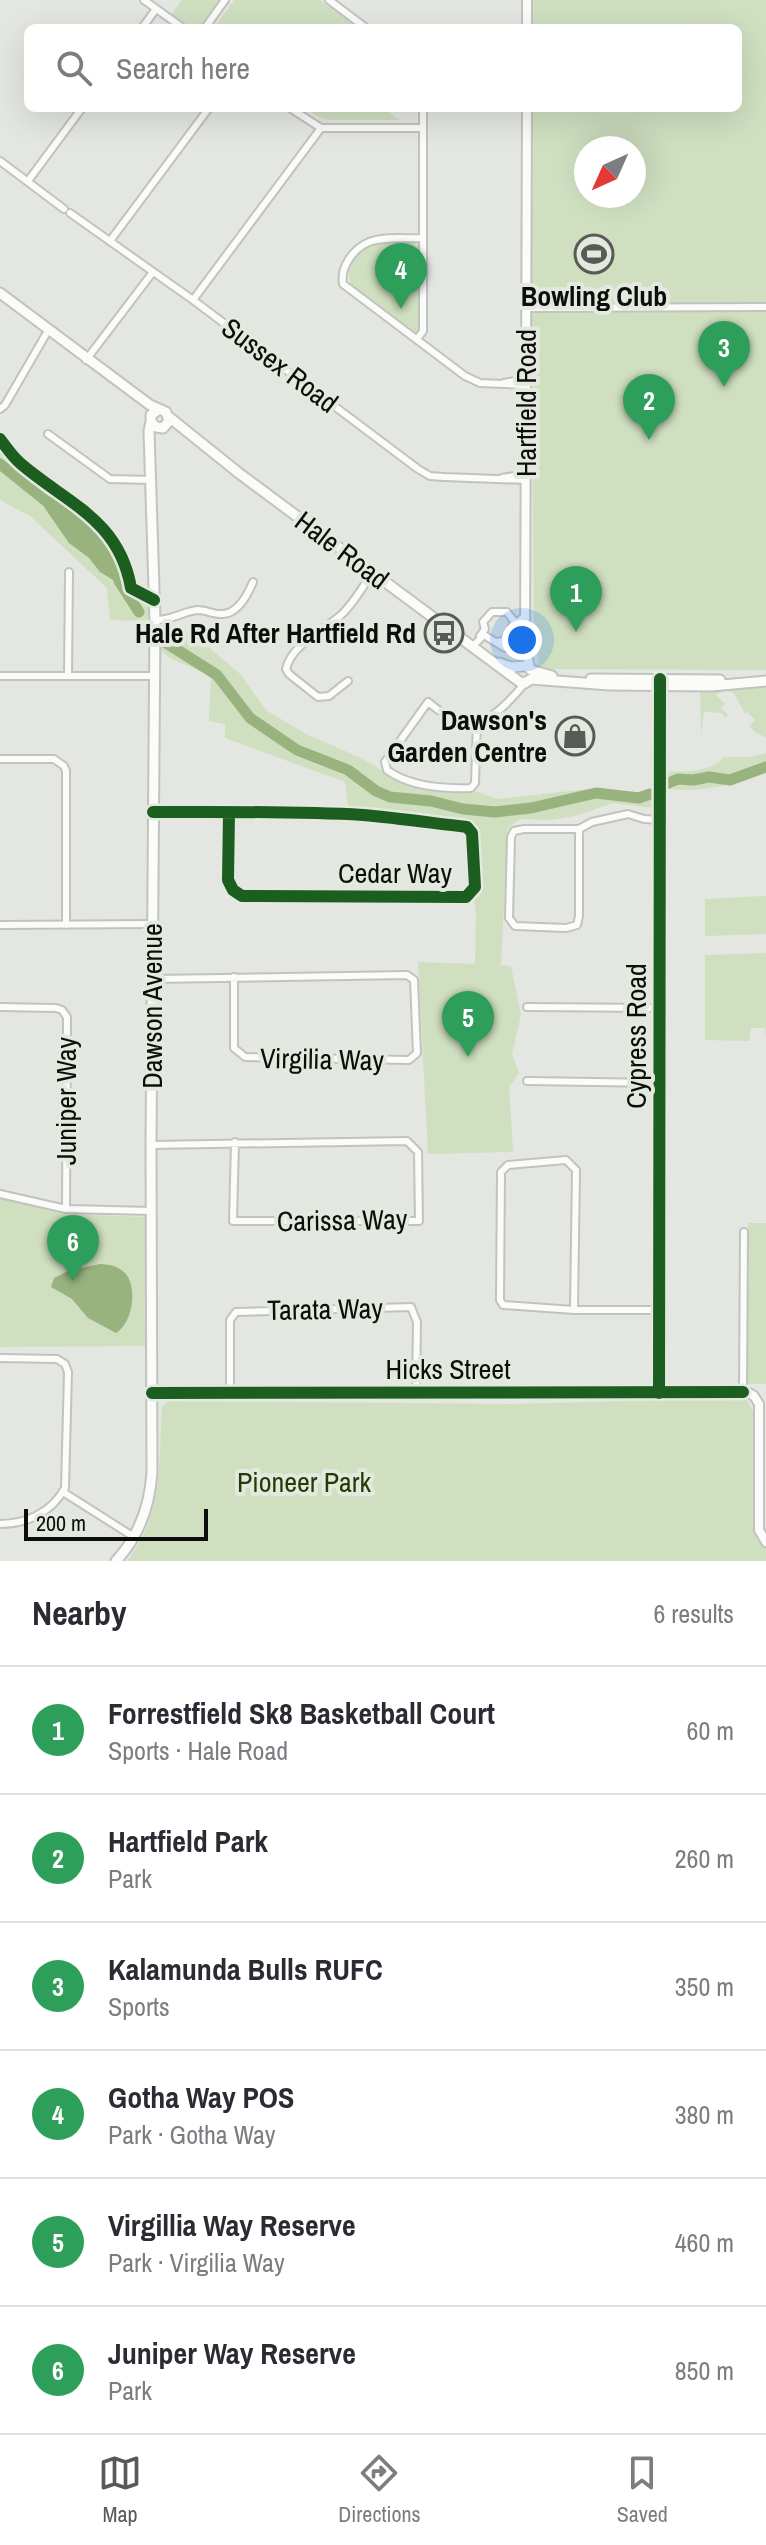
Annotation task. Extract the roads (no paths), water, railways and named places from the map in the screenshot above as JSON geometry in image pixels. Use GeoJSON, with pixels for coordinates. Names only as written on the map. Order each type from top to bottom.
{"type":"FeatureCollection","features":[{"type":"Feature","properties":{"kind":"main road"},"geometry":{"type":"LineString","coordinates":[[0,295],[87,359],[153,416],[156,427],[166,424]]}},
{"type":"Feature","properties":{"kind":"main road"},"geometry":{"type":"LineString","coordinates":[[151,442],[166,424],[166,412],[153,416]]}},
{"type":"Feature","properties":{"kind":"main road","name":"Dawson Avenue"},"geometry":{"type":"LineString","coordinates":[[116,1561],[134,1537],[144,1516],[151,1486],[153,416]]}},
{"type":"Feature","properties":{"kind":"main road","name":"Hale Road"},"geometry":{"type":"LineString","coordinates":[[166,424],[190,436],[473,646],[496,662],[523,674]]}},
{"type":"Feature","properties":{"kind":"main road"},"geometry":{"type":"LineString","coordinates":[[523,674],[582,684],[660,682],[711,686],[766,681]]}},
{"type":"Feature","properties":{"kind":"street"},"geometry":{"type":"LineString","coordinates":[[144,0],[177,24]]}},
{"type":"Feature","properties":{"kind":"street"},"geometry":{"type":"LineString","coordinates":[[208,24],[225,0]]}},
{"type":"Feature","properties":{"kind":"street"},"geometry":{"type":"LineString","coordinates":[[329,0],[361,24]]}},
{"type":"Feature","properties":{"kind":"street"},"geometry":{"type":"LineString","coordinates":[[527,0],[527,24]]}},
{"type":"Feature","properties":{"kind":"street"},"geometry":{"type":"LineString","coordinates":[[145,24],[156,9]]}},
{"type":"Feature","properties":{"kind":"street"},"geometry":{"type":"LineString","coordinates":[[28,181],[79,112]]}},
{"type":"Feature","properties":{"kind":"street"},"geometry":{"type":"LineString","coordinates":[[110,241],[206,112]]}},
{"type":"Feature","properties":{"kind":"street"},"geometry":{"type":"LineString","coordinates":[[296,112],[321,128],[423,128]]}},
{"type":"Feature","properties":{"kind":"street"},"geometry":{"type":"LineString","coordinates":[[417,339],[423,331],[423,112]]}},
{"type":"Feature","properties":{"kind":"street","name":"Hartfield Road"},"geometry":{"type":"LineString","coordinates":[[523,674],[526,648],[520,621],[526,477],[527,112]]}},
{"type":"Feature","properties":{"kind":"street"},"geometry":{"type":"LineString","coordinates":[[193,300],[321,128]]}},
{"type":"Feature","properties":{"kind":"street","name":"Sussex Road"},"geometry":{"type":"LineString","coordinates":[[0,161],[193,300],[418,469],[430,476],[526,477]]}},
{"type":"Feature","properties":{"kind":"street"},"geometry":{"type":"LineString","coordinates":[[422,238],[369,242],[347,262],[342,275],[343,284],[465,376],[480,383],[526,382]]}},
{"type":"Feature","properties":{"kind":"street"},"geometry":{"type":"LineString","coordinates":[[87,359],[153,272]]}},
{"type":"Feature","properties":{"kind":"street"},"geometry":{"type":"LineString","coordinates":[[526,308],[766,307]]}},
{"type":"Feature","properties":{"kind":"street"},"geometry":{"type":"LineString","coordinates":[[0,409],[48,330]]}},
{"type":"Feature","properties":{"kind":"street"},"geometry":{"type":"LineString","coordinates":[[48,434],[110,479],[151,480]]}},
{"type":"Feature","properties":{"kind":"street"},"geometry":{"type":"LineString","coordinates":[[68,676],[69,572]]}},
{"type":"Feature","properties":{"kind":"street"},"geometry":{"type":"LineString","coordinates":[[348,681],[329,696],[318,697],[286,669],[288,661],[309,638],[343,613],[372,573]]}},
{"type":"Feature","properties":{"kind":"street"},"geometry":{"type":"LineString","coordinates":[[155,620],[168,620],[197,610],[228,613],[248,594],[253,582]]}},
{"type":"Feature","properties":{"kind":"street"},"geometry":{"type":"LineString","coordinates":[[473,646],[485,629],[483,622],[492,612],[507,612],[520,621]]}},
{"type":"Feature","properties":{"kind":"street"},"geometry":{"type":"LineString","coordinates":[[495,642],[504,641],[520,621]]}},
{"type":"Feature","properties":{"kind":"street"},"geometry":{"type":"LineString","coordinates":[[513,646],[517,641],[520,621]]}},
{"type":"Feature","properties":{"kind":"street"},"geometry":{"type":"LineString","coordinates":[[480,636],[487,635],[505,648],[526,648]]}},
{"type":"Feature","properties":{"kind":"street"},"geometry":{"type":"LineString","coordinates":[[477,721],[475,783],[471,788],[418,785],[387,770],[385,762],[428,702],[454,720],[477,721],[497,715],[513,696],[523,674]]}},
{"type":"Feature","properties":{"kind":"street"},"geometry":{"type":"LineString","coordinates":[[0,676],[154,676]]}},
{"type":"Feature","properties":{"kind":"street","name":"Cypress Road"},"geometry":{"type":"LineString","coordinates":[[659,1393],[660,682]]}},
{"type":"Feature","properties":{"kind":"street"},"geometry":{"type":"LineString","coordinates":[[0,759],[54,759],[66,771],[66,925]]}},
{"type":"Feature","properties":{"kind":"street"},"geometry":{"type":"LineString","coordinates":[[64,766],[70,759]]}},
{"type":"Feature","properties":{"kind":"street","name":"Cedar Way"},"geometry":{"type":"LineString","coordinates":[[153,812],[229,812],[365,815],[467,827],[472,833],[475,887],[466,897],[242,896],[233,890],[228,880],[229,812]]}},
{"type":"Feature","properties":{"kind":"street"},"geometry":{"type":"LineString","coordinates":[[579,829],[577,925],[566,928],[515,926],[509,918],[512,833],[518,829],[579,829],[628,814],[660,820]]}},
{"type":"Feature","properties":{"kind":"street"},"geometry":{"type":"LineString","coordinates":[[0,925],[152,924]]}},
{"type":"Feature","properties":{"kind":"street","name":"Virgilia Way"},"geometry":{"type":"LineString","coordinates":[[153,979],[234,977],[410,976],[414,980],[417,1053],[409,1060],[245,1057],[234,1048],[234,977]]}},
{"type":"Feature","properties":{"kind":"street","name":"Juniper Way"},"geometry":{"type":"LineString","coordinates":[[0,1007],[56,1008],[67,1017],[66,1209]]}},
{"type":"Feature","properties":{"kind":"street"},"geometry":{"type":"LineString","coordinates":[[527,1007],[660,1008]]}},
{"type":"Feature","properties":{"kind":"street"},"geometry":{"type":"LineString","coordinates":[[527,1081],[660,1083]]}},
{"type":"Feature","properties":{"kind":"street","name":"Carissa Way"},"geometry":{"type":"LineString","coordinates":[[151,1145],[235,1142],[407,1141],[418,1152],[419,1221],[233,1221],[235,1142]]}},
{"type":"Feature","properties":{"kind":"street"},"geometry":{"type":"LineString","coordinates":[[574,1310],[576,1170],[566,1160],[508,1165],[501,1172],[500,1301],[507,1307],[574,1310],[660,1310]]}},
{"type":"Feature","properties":{"kind":"street","name":"Juniper Way"},"geometry":{"type":"LineString","coordinates":[[0,1194],[66,1209],[152,1211]]}},
{"type":"Feature","properties":{"kind":"street"},"geometry":{"type":"LineString","coordinates":[[744,1232],[743,1392],[754,1396],[759,1404],[759,1530],[766,1542]]}},
{"type":"Feature","properties":{"kind":"street","name":"Tarata Way"},"geometry":{"type":"LineString","coordinates":[[230,1394],[230,1320],[236,1312],[411,1307],[417,1322],[416,1394]]}},
{"type":"Feature","properties":{"kind":"street"},"geometry":{"type":"LineString","coordinates":[[0,1358],[57,1359],[67,1367],[67,1480],[63,1492],[36,1517],[21,1523],[0,1524]]}},
{"type":"Feature","properties":{"kind":"street","name":"Hicks Street"},"geometry":{"type":"LineString","coordinates":[[152,1393],[743,1392]]}},
{"type":"Feature","properties":{"kind":"street"},"geometry":{"type":"LineString","coordinates":[[63,1492],[134,1537]]}},
{"type":"Feature","properties":{"kind":"waterway"},"geometry":{"type":"LineString","coordinates":[[0,464],[56,509]]}},
{"type":"Feature","properties":{"kind":"waterway"},"geometry":{"type":"LineString","coordinates":[[119,581],[139,612]]}},
{"type":"Feature","properties":{"kind":"waterway"},"geometry":{"type":"LineString","coordinates":[[163,641],[217,675],[250,718],[297,750],[348,770],[376,791],[390,797],[495,812],[531,808],[596,793],[639,798],[650,794]]}},
{"type":"Feature","properties":{"kind":"waterway"},"geometry":{"type":"LineString","coordinates":[[666,784],[678,779],[709,777],[730,780],[766,767]]}},
{"type":"Feature","properties":{"kind":"place","name":"Bowling Club"},"geometry":{"type":"Point","coordinates":[594,254]}},
{"type":"Feature","properties":{"kind":"place","name":"Gotha Way POS"},"geometry":{"type":"Point","coordinates":[401,309]}},
{"type":"Feature","properties":{"kind":"place","name":"Kalamunda Bulls RUFC"},"geometry":{"type":"Point","coordinates":[724,387]}},
{"type":"Feature","properties":{"kind":"place","name":"Hartfield Park"},"geometry":{"type":"Point","coordinates":[649,440]}},
{"type":"Feature","properties":{"kind":"place","name":"Forrestfield Sk8 Basketball Court"},"geometry":{"type":"Point","coordinates":[576,632]}},
{"type":"Feature","properties":{"kind":"place","name":"Hale Rd After Hartfield Rd"},"geometry":{"type":"Point","coordinates":[444,633]}},
{"type":"Feature","properties":{"kind":"place","name":"Dawson's Garden Centre"},"geometry":{"type":"Point","coordinates":[575,736]}},
{"type":"Feature","properties":{"kind":"place","name":"Virgillia Way Reserve"},"geometry":{"type":"Point","coordinates":[468,1057]}},
{"type":"Feature","properties":{"kind":"place","name":"Juniper Way Reserve"},"geometry":{"type":"Point","coordinates":[73,1281]}},
{"type":"Feature","properties":{"kind":"park label","name":"Pioneer Park"},"geometry":{"type":"Point","coordinates":[304,1482]}}]}
